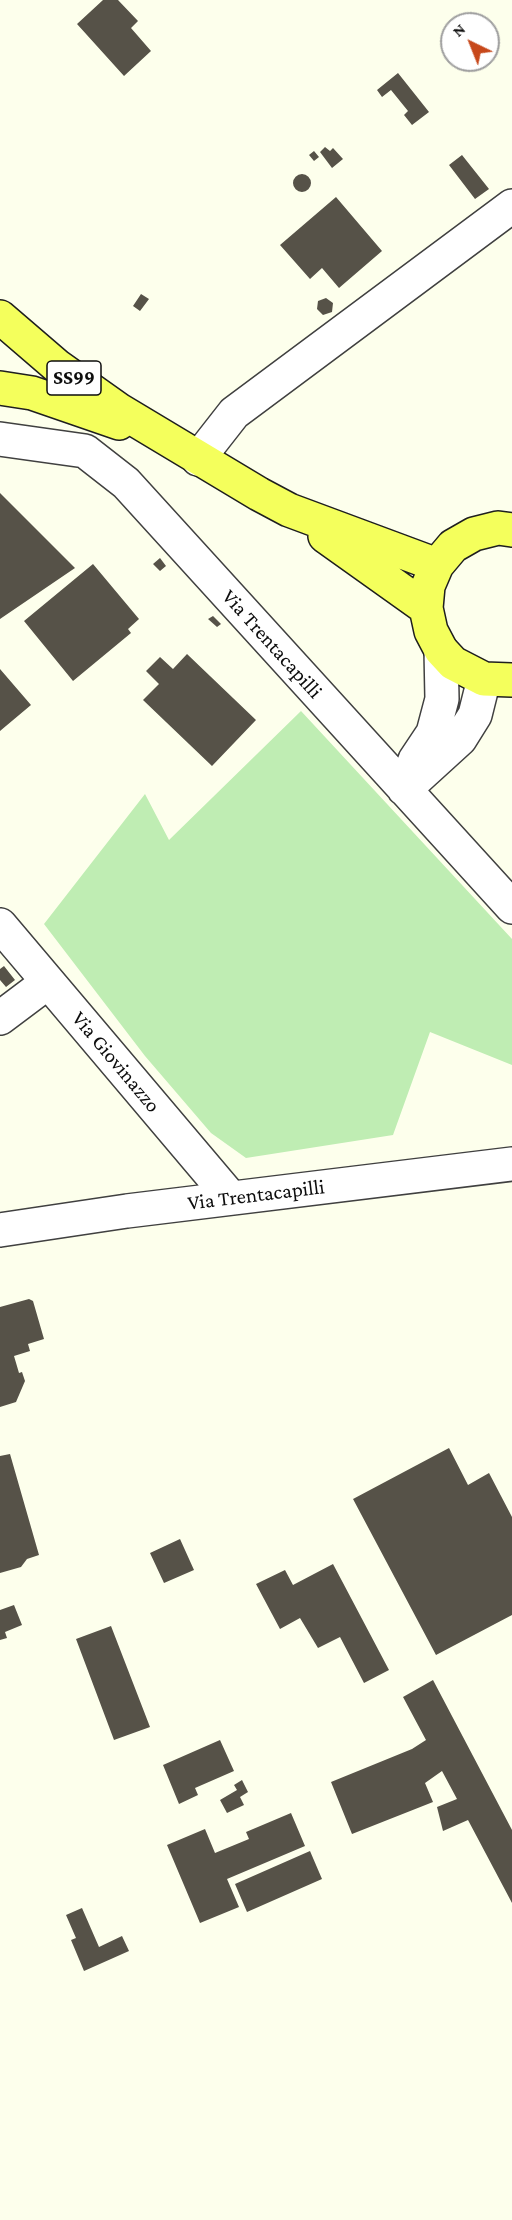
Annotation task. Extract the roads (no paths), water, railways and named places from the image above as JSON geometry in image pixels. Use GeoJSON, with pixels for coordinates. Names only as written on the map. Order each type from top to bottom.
{"type":"FeatureCollection","features":[{"type":"Feature","properties":{"kind":"main road","name":"SS99"},"geometry":{"type":"LineString","coordinates":[[0,317],[57,366],[154,433],[289,510],[426,608]]}},
{"type":"Feature","properties":{"kind":"main road"},"geometry":{"type":"LineString","coordinates":[[0,388],[32,393],[154,433]]}},
{"type":"Feature","properties":{"kind":"main road","name":"SS99"},"geometry":{"type":"LineString","coordinates":[[289,510],[437,565]]}},
{"type":"Feature","properties":{"kind":"main road"},"geometry":{"type":"LineString","coordinates":[[498,679],[453,663],[441,650],[430,631],[426,608],[428,586],[437,565],[453,546],[474,534],[498,528],[512,530]]}},
{"type":"Feature","properties":{"kind":"street"},"geometry":{"type":"LineString","coordinates":[[198,459],[234,413],[512,206]]}},
{"type":"Feature","properties":{"kind":"street","name":"Via Trentacapilli"},"geometry":{"type":"LineString","coordinates":[[0,439],[85,451],[126,483],[512,907]]}},
{"type":"Feature","properties":{"kind":"street"},"geometry":{"type":"LineString","coordinates":[[404,789],[415,760],[433,733],[442,699],[441,650]]}},
{"type":"Feature","properties":{"kind":"street"},"geometry":{"type":"LineString","coordinates":[[404,789],[436,765],[460,739],[498,679]]}},
{"type":"Feature","properties":{"kind":"street","name":"Via Giovinazzo"},"geometry":{"type":"LineString","coordinates":[[0,925],[231,1198]]}},
{"type":"Feature","properties":{"kind":"street"},"geometry":{"type":"LineString","coordinates":[[0,1018],[48,982]]}},
{"type":"Feature","properties":{"kind":"street","name":"Via Trentacapilli"},"geometry":{"type":"LineString","coordinates":[[0,1230],[231,1198],[512,1164]]}}]}
